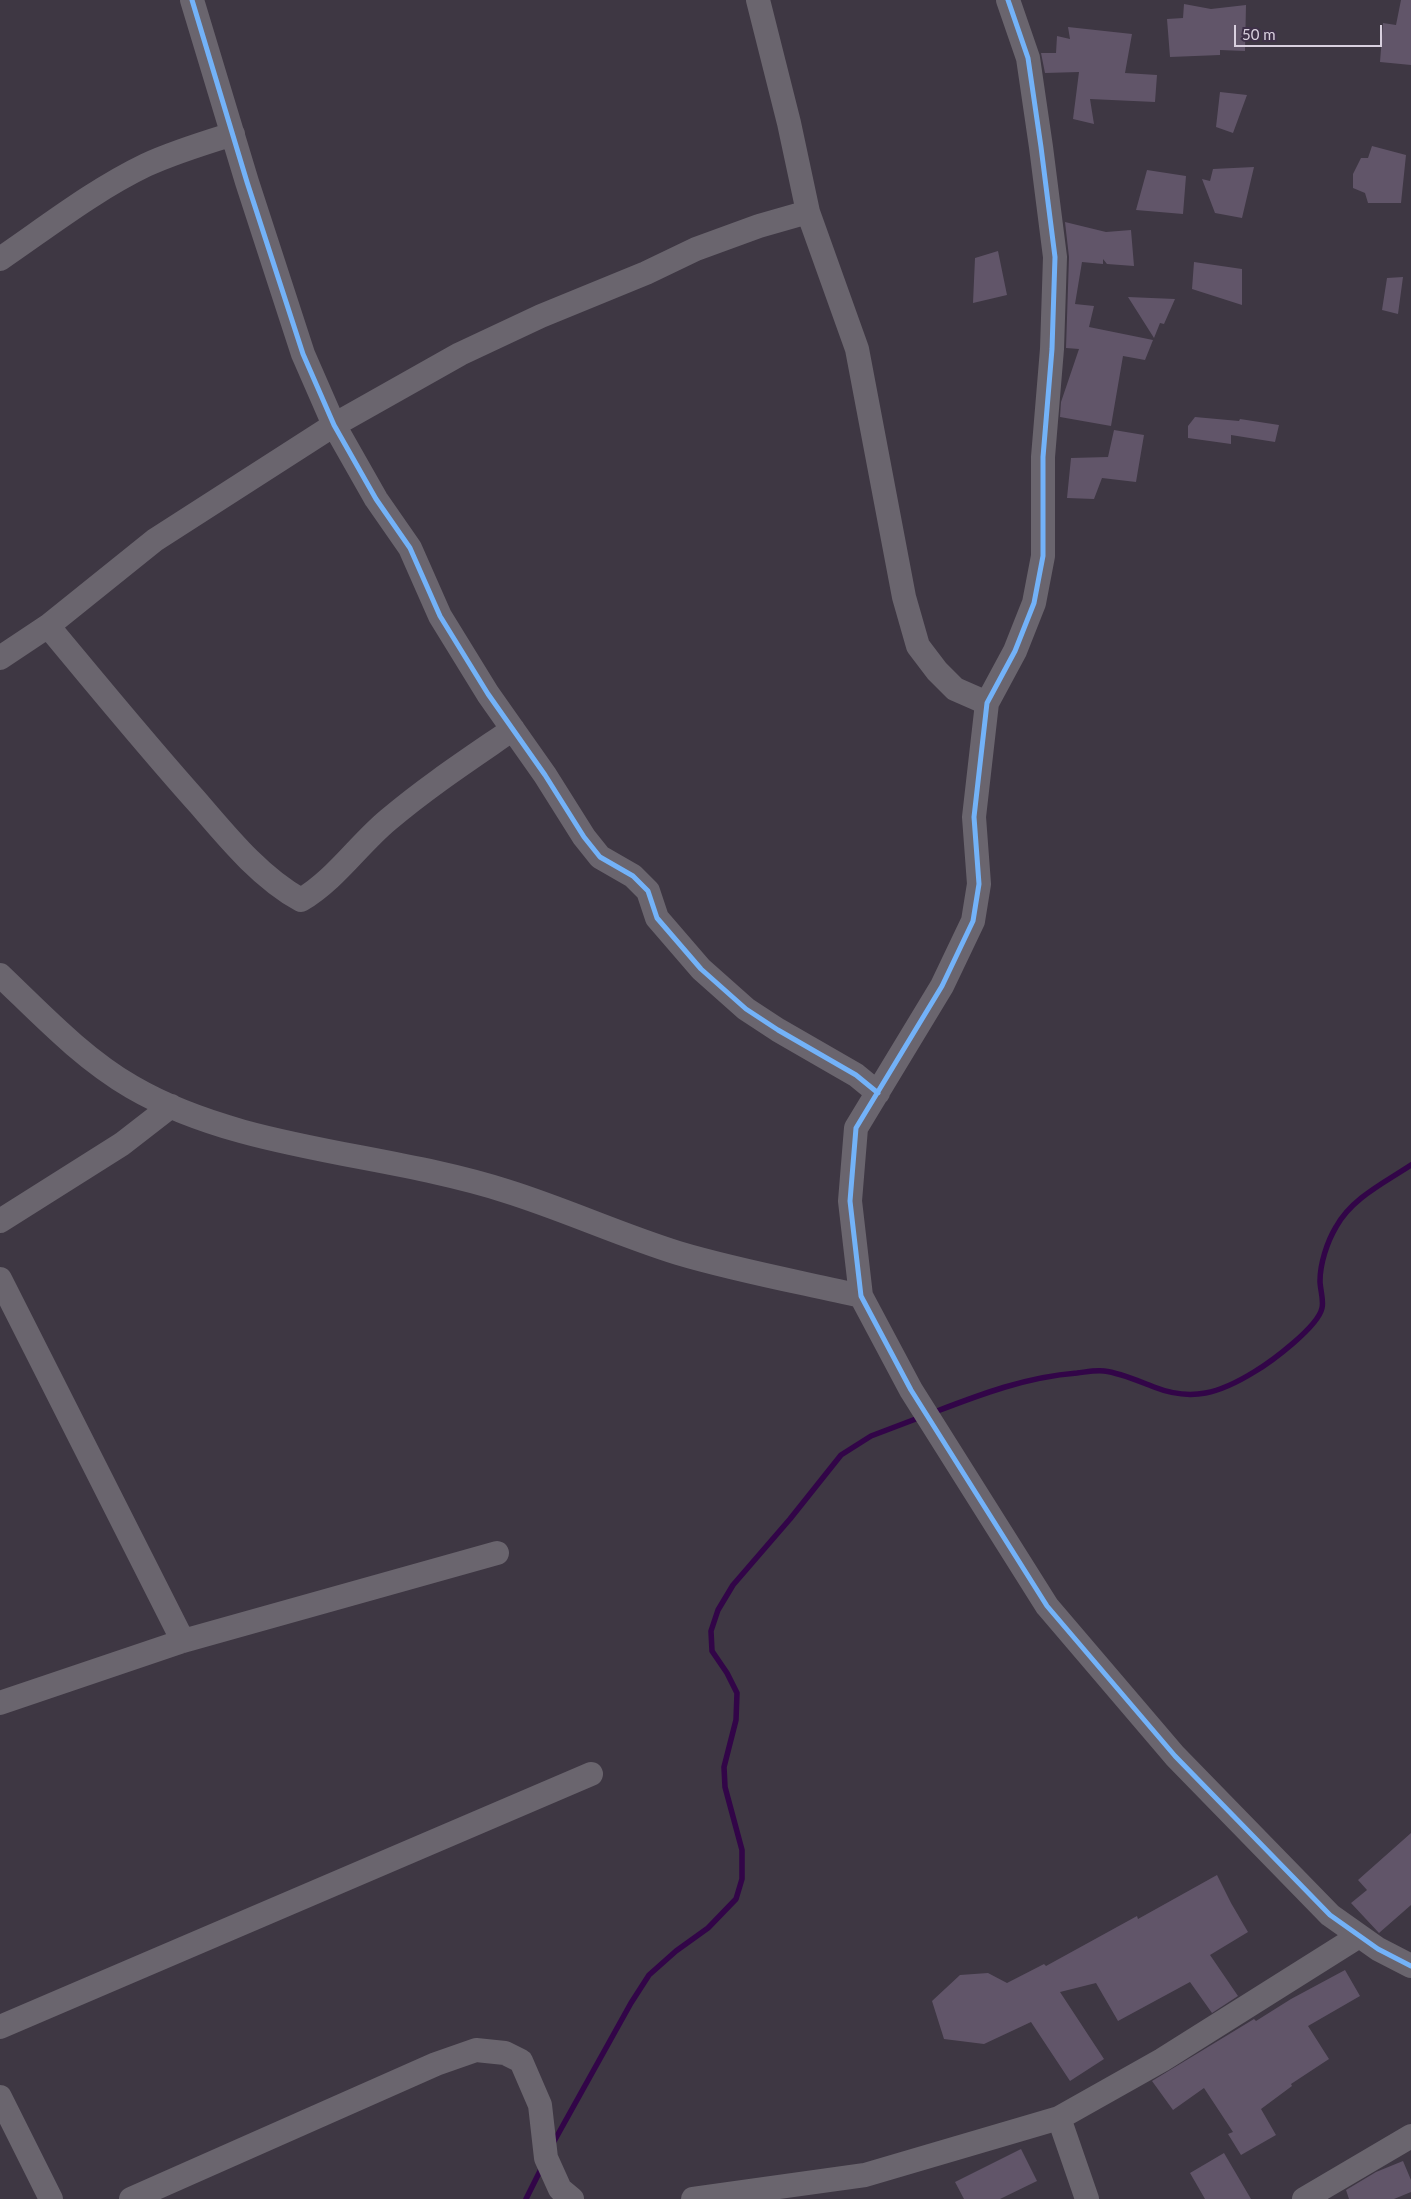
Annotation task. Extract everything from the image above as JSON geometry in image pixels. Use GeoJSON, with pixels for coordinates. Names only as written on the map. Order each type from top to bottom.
{"type":"FeatureCollection","features":[{"type":"Feature","properties":{"kind":"street"},"geometry":{"type":"LineString","coordinates":[[192,0],[303,354],[334,425],[376,499],[410,548],[440,616],[488,694],[545,775],[584,837],[600,857],[633,876],[648,891],[657,918],[701,969],[746,1009],[778,1030],[856,1075],[878,1093]]}},
{"type":"Feature","properties":{"kind":"street"},"geometry":{"type":"LineString","coordinates":[[758,0],[789,123],[808,212],[857,348],[904,597],[918,646],[937,671],[955,689],[987,703]]}},
{"type":"Feature","properties":{"kind":"street"},"geometry":{"type":"LineString","coordinates":[[1008,0],[1028,58],[1054,258],[1052,349],[1042,456],[1043,556],[1034,603],[1015,650],[987,703],[974,817],[979,884],[973,921],[942,986],[856,1128],[850,1201],[861,1296],[911,1390],[950,1449],[1046,1606],[1175,1756],[1330,1915],[1378,1949],[1411,1966]]}},
{"type":"Feature","properties":{"kind":"street"},"geometry":{"type":"LineString","coordinates":[[0,259],[89,198],[146,165],[192,147],[233,134]]}},
{"type":"Feature","properties":{"kind":"street"},"geometry":{"type":"LineString","coordinates":[[0,658],[48,626],[155,540],[334,425],[460,354],[541,316],[646,273],[696,249],[759,226],[808,212]]}},
{"type":"Feature","properties":{"kind":"street"},"geometry":{"type":"LineString","coordinates":[[48,626],[156,756],[225,834],[280,889],[301,900],[316,892],[387,820],[440,779],[513,730]]}},
{"type":"Feature","properties":{"kind":"street"},"geometry":{"type":"LineString","coordinates":[[0,974],[87,1055],[131,1086],[198,1117],[250,1132],[423,1169],[506,1190],[677,1252],[758,1275],[861,1296]]}},
{"type":"Feature","properties":{"kind":"street"},"geometry":{"type":"LineString","coordinates":[[0,1221],[122,1144],[171,1106]]}},
{"type":"Feature","properties":{"kind":"street"},"geometry":{"type":"LineString","coordinates":[[0,1279],[182,1641]]}},
{"type":"Feature","properties":{"kind":"street"},"geometry":{"type":"LineString","coordinates":[[0,1703],[182,1641],[497,1553]]}},
{"type":"Feature","properties":{"kind":"street"},"geometry":{"type":"LineString","coordinates":[[0,2027],[591,1774]]}},
{"type":"Feature","properties":{"kind":"street"},"geometry":{"type":"LineString","coordinates":[[693,2199],[865,2175],[1059,2118],[1162,2060],[1359,1936]]}},
{"type":"Feature","properties":{"kind":"street"},"geometry":{"type":"LineString","coordinates":[[131,2199],[436,2064],[476,2050],[506,2053],[521,2061],[540,2105],[546,2158],[560,2189],[572,2199]]}},
{"type":"Feature","properties":{"kind":"street"},"geometry":{"type":"LineString","coordinates":[[0,2097],[51,2199]]}},
{"type":"Feature","properties":{"kind":"street"},"geometry":{"type":"LineString","coordinates":[[1059,2118],[1087,2199]]}},
{"type":"Feature","properties":{"kind":"street"},"geometry":{"type":"LineString","coordinates":[[1304,2199],[1340,2188],[1411,2136]]}},
{"type":"Feature","properties":{"kind":"building"},"geometry":{"type":"Polygon","coordinates":[[[1401,0],[1411,0],[1411,65],[1380,62],[1383,23],[1396,25],[1401,0]]]}},
{"type":"Feature","properties":{"kind":"building"},"geometry":{"type":"Polygon","coordinates":[[[1184,4],[1211,9],[1246,5],[1245,51],[1220,50],[1220,55],[1170,57],[1167,19],[1183,18],[1184,4]]]}},
{"type":"Feature","properties":{"kind":"building"},"geometry":{"type":"Polygon","coordinates":[[[1068,27],[1132,34],[1125,73],[1157,75],[1155,102],[1090,99],[1094,124],[1073,119],[1079,72],[1045,73],[1041,53],[1056,53],[1057,36],[1070,39],[1068,27]]]}},
{"type":"Feature","properties":{"kind":"building"},"geometry":{"type":"Polygon","coordinates":[[[1220,92],[1247,95],[1233,133],[1216,127],[1220,92]]]}},
{"type":"Feature","properties":{"kind":"building"},"geometry":{"type":"Polygon","coordinates":[[[1372,146],[1406,155],[1401,203],[1368,203],[1365,193],[1353,188],[1353,174],[1361,158],[1368,158],[1372,146]]]}},
{"type":"Feature","properties":{"kind":"building"},"geometry":{"type":"Polygon","coordinates":[[[1254,167],[1242,218],[1215,213],[1202,179],[1210,181],[1213,169],[1254,167]]]}},
{"type":"Feature","properties":{"kind":"building"},"geometry":{"type":"Polygon","coordinates":[[[1147,170],[1186,176],[1183,214],[1136,210],[1147,170]]]}},
{"type":"Feature","properties":{"kind":"building"},"geometry":{"type":"Polygon","coordinates":[[[1065,222],[1106,232],[1131,230],[1134,266],[1107,264],[1103,259],[1103,264],[1082,262],[1075,304],[1094,306],[1089,327],[1153,340],[1145,360],[1123,356],[1111,426],[1060,417],[1061,402],[1079,349],[1066,348],[1069,257],[1065,222]]]}},
{"type":"Feature","properties":{"kind":"building"},"geometry":{"type":"Polygon","coordinates":[[[998,251],[1007,295],[973,303],[975,258],[998,251]]]}},
{"type":"Feature","properties":{"kind":"building"},"geometry":{"type":"Polygon","coordinates":[[[1194,262],[1242,269],[1242,305],[1192,289],[1194,262]]]}},
{"type":"Feature","properties":{"kind":"building"},"geometry":{"type":"Polygon","coordinates":[[[1403,277],[1398,314],[1382,310],[1387,278],[1403,277]]]}},
{"type":"Feature","properties":{"kind":"building"},"geometry":{"type":"Polygon","coordinates":[[[1128,297],[1175,299],[1164,324],[1160,323],[1154,338],[1128,297]]]}},
{"type":"Feature","properties":{"kind":"building"},"geometry":{"type":"Polygon","coordinates":[[[1195,417],[1239,421],[1240,419],[1279,425],[1275,442],[1231,435],[1231,444],[1188,438],[1188,426],[1195,417]]]}},
{"type":"Feature","properties":{"kind":"building"},"geometry":{"type":"Polygon","coordinates":[[[1114,430],[1144,435],[1136,482],[1102,478],[1094,499],[1067,498],[1071,458],[1108,457],[1114,430]]]}},
{"type":"Feature","properties":{"kind":"building"},"geometry":{"type":"Polygon","coordinates":[[[1411,1833],[1411,1905],[1379,1933],[1351,1903],[1367,1890],[1358,1880],[1411,1833]]]}},
{"type":"Feature","properties":{"kind":"building"},"geometry":{"type":"Polygon","coordinates":[[[1217,1875],[1248,1932],[1210,1955],[1238,1996],[1212,2013],[1190,1982],[1118,2021],[1096,1983],[1060,1992],[1104,2059],[1070,2081],[1031,2022],[984,2044],[944,2039],[932,2001],[960,1975],[988,1973],[1007,1983],[1044,1964],[1046,1966],[1137,1916],[1138,1919],[1217,1875]]]}},
{"type":"Feature","properties":{"kind":"building"},"geometry":{"type":"Polygon","coordinates":[[[1345,1970],[1360,1996],[1308,2026],[1329,2059],[1291,2084],[1292,2086],[1261,2109],[1276,2135],[1241,2155],[1228,2134],[1233,2132],[1204,2088],[1173,2110],[1152,2081],[1254,2019],[1256,2021],[1291,1999],[1345,1970]]]}},
{"type":"Feature","properties":{"kind":"building"},"geometry":{"type":"Polygon","coordinates":[[[1021,2149],[1037,2181],[1000,2199],[964,2199],[955,2182],[1021,2149]]]}},
{"type":"Feature","properties":{"kind":"building"},"geometry":{"type":"Polygon","coordinates":[[[1224,2153],[1251,2199],[1205,2199],[1190,2173],[1224,2153]]]}},
{"type":"Feature","properties":{"kind":"building"},"geometry":{"type":"Polygon","coordinates":[[[1403,2161],[1411,2180],[1411,2192],[1394,2199],[1349,2199],[1346,2190],[1376,2172],[1403,2161]]]}},
{"type":"Feature","properties":{"kind":"waterway"},"geometry":{"type":"LineString","coordinates":[[932,1413],[985,1393],[1039,1378],[1090,1371],[1104,1371],[1117,1374],[1168,1392],[1181,1394],[1206,1393],[1242,1379],[1271,1360],[1312,1325],[1322,1308],[1320,1274],[1325,1253],[1336,1227],[1360,1199],[1411,1165]]}},
{"type":"Feature","properties":{"kind":"waterway"},"geometry":{"type":"LineString","coordinates":[[552,2145],[631,2003],[649,1975],[676,1951],[708,1928],[736,1899],[742,1879],[742,1850],[725,1787],[724,1767],[736,1720],[737,1693],[727,1673],[712,1651],[711,1631],[718,1610],[733,1585],[790,1519],[841,1455],[871,1436],[921,1417]]}},
{"type":"Feature","properties":{"kind":"waterway"},"geometry":{"type":"LineString","coordinates":[[526,2199],[543,2165]]}},
{"type":"Feature","properties":{"kind":"cycle path"},"geometry":{"type":"LineString","coordinates":[[192,0],[247,182],[303,354],[334,425],[376,499],[410,548],[440,616],[488,694],[545,775],[584,837],[600,857],[633,876],[648,891],[657,918],[701,969],[746,1009],[778,1030],[856,1075],[878,1093]]}},
{"type":"Feature","properties":{"kind":"cycle path"},"geometry":{"type":"LineString","coordinates":[[1008,0],[1028,58],[1055,257],[1052,349],[1043,457],[1043,556],[1034,603],[1015,651],[987,703],[974,817],[979,884],[973,921],[942,986],[856,1128],[850,1201],[861,1296],[911,1390],[1047,1606],[1175,1756],[1330,1915],[1378,1949],[1411,1966]]}}]}
